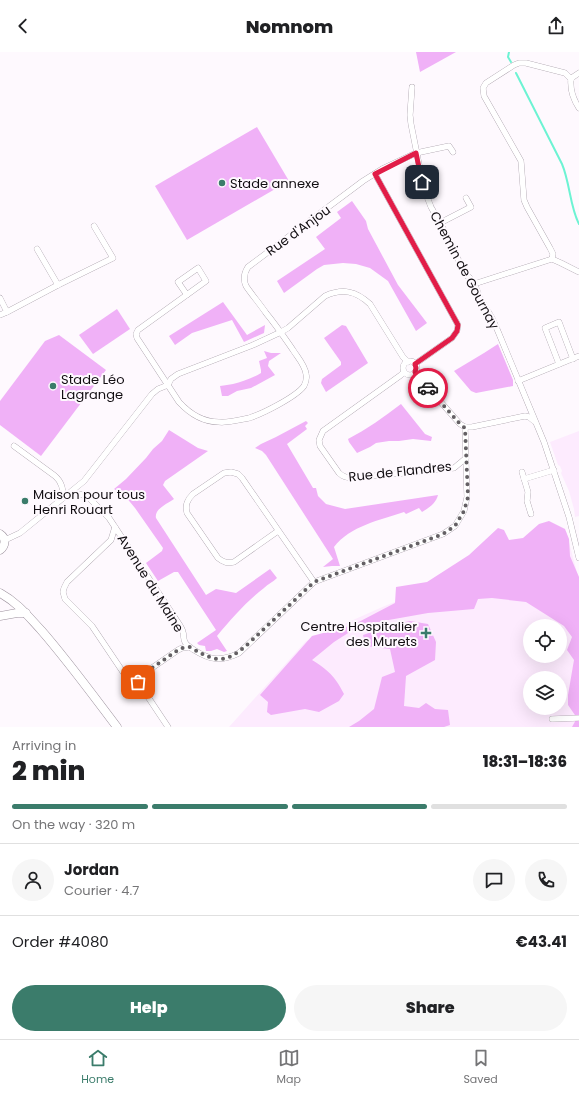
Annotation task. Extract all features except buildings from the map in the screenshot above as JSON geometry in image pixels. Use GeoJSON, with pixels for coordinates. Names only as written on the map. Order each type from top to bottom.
{"type":"FeatureCollection","features":[{"type":"Feature","properties":{"kind":"main road"},"geometry":{"type":"LineString","coordinates":[[0,550],[4,545],[2,537]]}},
{"type":"Feature","properties":{"kind":"main road"},"geometry":{"type":"LineString","coordinates":[[0,593],[14,601],[26,613],[66,659],[117,727]]}},
{"type":"Feature","properties":{"kind":"main road"},"geometry":{"type":"LineString","coordinates":[[0,616],[17,612],[26,613]]}},
{"type":"Feature","properties":{"kind":"street"},"geometry":{"type":"LineString","coordinates":[[552,259],[550,248],[524,200],[521,161],[484,96],[483,88],[484,84],[488,81],[514,65],[522,62],[565,73],[571,79],[572,94],[579,108]]}},
{"type":"Feature","properties":{"kind":"street"},"geometry":{"type":"LineString","coordinates":[[571,79],[579,73]]}},
{"type":"Feature","properties":{"kind":"street","name":"Chemin de Gournay"},"geometry":{"type":"LineString","coordinates":[[412,87],[410,114],[416,153],[424,189],[437,219],[466,275],[474,284],[497,329],[554,470],[578,545],[579,558]]}},
{"type":"Feature","properties":{"kind":"street","name":"Rue d'Anjou"},"geometry":{"type":"LineString","coordinates":[[281,332],[246,286],[244,273],[248,267],[363,181],[375,174],[416,153],[449,146],[453,152]]}},
{"type":"Feature","properties":{"kind":"street"},"geometry":{"type":"LineString","coordinates":[[375,174],[458,325],[457,331],[452,338],[415,364]]}},
{"type":"Feature","properties":{"kind":"street"},"geometry":{"type":"LineString","coordinates":[[440,223],[471,207],[466,198]]}},
{"type":"Feature","properties":{"kind":"street"},"geometry":{"type":"LineString","coordinates":[[0,315],[113,258],[94,226]]}},
{"type":"Feature","properties":{"kind":"street"},"geometry":{"type":"LineString","coordinates":[[37,249],[58,285]]}},
{"type":"Feature","properties":{"kind":"street"},"geometry":{"type":"LineString","coordinates":[[474,284],[552,259],[561,262],[579,272]]}},
{"type":"Feature","properties":{"kind":"street"},"geometry":{"type":"LineString","coordinates":[[187,295],[178,282],[198,268],[206,281],[187,295],[138,330],[136,334],[137,338],[179,402],[187,411],[197,417],[208,421],[218,422],[249,418],[275,407],[301,389],[306,380],[304,367],[281,332]]}},
{"type":"Feature","properties":{"kind":"street"},"geometry":{"type":"LineString","coordinates":[[168,386],[171,379],[178,374],[253,345],[281,332],[325,296],[340,292],[358,294],[370,304],[403,357],[408,362],[415,364]]}},
{"type":"Feature","properties":{"kind":"street"},"geometry":{"type":"LineString","coordinates":[[0,298],[7,312]]}},
{"type":"Feature","properties":{"kind":"street"},"geometry":{"type":"LineString","coordinates":[[559,364],[545,328],[559,322],[573,359]]}},
{"type":"Feature","properties":{"kind":"street"},"geometry":{"type":"LineString","coordinates":[[518,381],[579,356]]}},
{"type":"Feature","properties":{"kind":"street"},"geometry":{"type":"LineString","coordinates":[[408,362],[403,366],[404,372],[410,375],[415,372]]}},
{"type":"Feature","properties":{"kind":"street"},"geometry":{"type":"LineString","coordinates":[[415,364],[415,372],[417,376],[465,428],[519,417],[532,418],[536,423]]}},
{"type":"Feature","properties":{"kind":"street","name":"Rue de Flandres"},"geometry":{"type":"LineString","coordinates":[[404,372],[322,431],[319,440],[320,446],[339,473],[347,478],[353,478],[454,468],[466,458]]}},
{"type":"Feature","properties":{"kind":"street"},"geometry":{"type":"LineString","coordinates":[[2,537],[20,533],[82,483],[152,394],[158,389],[168,386]]}},
{"type":"Feature","properties":{"kind":"street"},"geometry":{"type":"LineString","coordinates":[[519,417],[526,408],[527,403]]}},
{"type":"Feature","properties":{"kind":"street","name":"Avenue du Maine"},"geometry":{"type":"LineString","coordinates":[[86,495],[107,516],[125,540],[177,621],[183,632],[185,642],[201,654],[213,659],[222,659],[238,653],[314,582],[443,534],[455,526],[464,511],[468,497],[465,428]]}},
{"type":"Feature","properties":{"kind":"street"},"geometry":{"type":"LineString","coordinates":[[14,446],[60,480],[64,498]]}},
{"type":"Feature","properties":{"kind":"street"},"geometry":{"type":"LineString","coordinates":[[524,479],[554,470]]}},
{"type":"Feature","properties":{"kind":"street"},"geometry":{"type":"LineString","coordinates":[[278,531],[234,562],[222,562],[187,513],[187,503],[193,494],[224,473],[231,472],[238,474],[314,582]]}},
{"type":"Feature","properties":{"kind":"street"},"geometry":{"type":"LineString","coordinates":[[522,472],[528,492],[527,501],[531,514]]}},
{"type":"Feature","properties":{"kind":"street"},"geometry":{"type":"LineString","coordinates":[[70,493],[86,495],[82,483]]}},
{"type":"Feature","properties":{"kind":"street"},"geometry":{"type":"LineString","coordinates":[[115,527],[111,540],[67,582],[63,595],[67,602],[92,626],[125,675],[133,681],[138,682],[168,727]]}},
{"type":"Feature","properties":{"kind":"street"},"geometry":{"type":"LineString","coordinates":[[111,540],[125,540]]}},
{"type":"Feature","properties":{"kind":"street"},"geometry":{"type":"LineString","coordinates":[[133,681],[178,650],[190,647]]}},
{"type":"Feature","properties":{"kind":"street"},"geometry":{"type":"LineString","coordinates":[[552,719],[579,718]]}},
{"type":"Feature","properties":{"kind":"shaded area"},"geometry":{"type":"Polygon","coordinates":[[[416,52],[456,52],[420,72],[416,52]]]}},
{"type":"Feature","properties":{"kind":"shaded area","name":"Stade annexe"},"geometry":{"type":"Polygon","coordinates":[[[257,127],[289,181],[187,240],[155,186],[257,127]]]}},
{"type":"Feature","properties":{"kind":"shaded area"},"geometry":{"type":"Polygon","coordinates":[[[352,201],[366,221],[368,229],[398,285],[427,323],[416,331],[388,281],[370,268],[356,264],[343,263],[324,265],[284,293],[277,281],[325,249],[316,237],[341,218],[337,212],[352,201]]]}},
{"type":"Feature","properties":{"kind":"shaded area"},"geometry":{"type":"Polygon","coordinates":[[[223,302],[247,335],[265,325],[264,333],[244,342],[232,320],[192,333],[175,345],[169,336],[223,302]]]}},
{"type":"Feature","properties":{"kind":"shaded area"},"geometry":{"type":"Polygon","coordinates":[[[117,309],[130,329],[93,354],[79,335],[117,309]]]}},
{"type":"Feature","properties":{"kind":"shaded area"},"geometry":{"type":"Polygon","coordinates":[[[342,325],[346,326],[368,363],[326,392],[321,383],[322,379],[341,365],[341,362],[324,338],[342,325]]]}},
{"type":"Feature","properties":{"kind":"shaded area","name":"Stade Léo Lagrange"},"geometry":{"type":"Polygon","coordinates":[[[59,335],[106,370],[41,456],[0,425],[0,401],[45,341],[59,335]]]}},
{"type":"Feature","properties":{"kind":"shaded area"},"geometry":{"type":"Polygon","coordinates":[[[498,344],[513,380],[513,386],[476,393],[471,391],[454,371],[498,344]]]}},
{"type":"Feature","properties":{"kind":"shaded area"},"geometry":{"type":"Polygon","coordinates":[[[264,351],[281,353],[269,361],[268,366],[275,375],[251,388],[237,391],[228,396],[222,396],[220,386],[240,382],[261,373],[259,361],[267,358],[264,351]]]}},
{"type":"Feature","properties":{"kind":"shaded area"},"geometry":{"type":"Polygon","coordinates":[[[401,404],[425,434],[432,437],[431,441],[413,439],[376,443],[357,453],[348,439],[375,423],[401,404]]]}},
{"type":"Feature","properties":{"kind":"shaded area"},"geometry":{"type":"Polygon","coordinates":[[[306,421],[308,423],[305,426],[307,429],[287,444],[313,488],[316,488],[318,496],[326,504],[345,509],[438,495],[436,500],[430,507],[422,512],[419,508],[406,514],[404,512],[376,521],[348,534],[334,547],[340,566],[323,567],[333,559],[266,455],[262,451],[255,448],[306,421]]]}},
{"type":"Feature","properties":{"kind":"shaded area"},"geometry":{"type":"Polygon","coordinates":[[[169,430],[198,448],[208,451],[165,481],[163,485],[174,499],[159,509],[156,515],[156,518],[206,595],[216,589],[236,593],[270,569],[277,578],[245,604],[217,636],[227,651],[224,652],[217,649],[206,651],[205,646],[197,643],[216,630],[178,572],[174,572],[158,581],[146,563],[162,551],[163,548],[135,508],[125,496],[114,489],[126,479],[162,441],[169,430]]]}},
{"type":"Feature","properties":{"kind":"shaded area"},"geometry":{"type":"Polygon","coordinates":[[[579,431],[579,516],[575,517],[569,491],[550,442],[579,431]]]}},
{"type":"Feature","properties":{"kind":"shaded area"},"geometry":{"type":"Polygon","coordinates":[[[549,521],[565,529],[569,539],[570,556],[579,577],[579,727],[572,727],[577,718],[568,705],[568,695],[574,660],[567,650],[572,637],[567,630],[567,619],[553,619],[526,602],[492,598],[478,599],[474,609],[428,613],[383,621],[356,628],[334,642],[312,660],[327,670],[337,682],[344,694],[339,701],[319,712],[305,709],[271,715],[267,712],[268,702],[260,695],[312,636],[353,625],[395,603],[396,587],[427,582],[469,555],[498,528],[504,530],[509,540],[523,538],[539,524],[549,521]]]}},
{"type":"Feature","properties":{"kind":"shaded area","name":"Centre Hospitalier des Murets"},"geometry":{"type":"Polygon","coordinates":[[[566,531],[579,580],[579,727],[229,727],[306,641],[380,608],[566,531]]]}},
{"type":"Feature","properties":{"kind":"shaded area"},"geometry":{"type":"Polygon","coordinates":[[[410,621],[428,624],[436,642],[435,660],[406,676],[404,706],[419,708],[426,703],[435,709],[448,710],[450,725],[444,727],[349,727],[374,709],[382,677],[395,672],[390,649],[366,646],[363,635],[392,625],[410,621]]]}},
{"type":"Feature","properties":{"kind":"waterway"},"geometry":{"type":"LineString","coordinates":[[509,52],[508,57],[511,62]]}},
{"type":"Feature","properties":{"kind":"waterway"},"geometry":{"type":"LineString","coordinates":[[516,73],[565,171],[574,210],[579,224]]}},
{"type":"Feature","properties":{"kind":"way so far"},"geometry":{"type":"LineString","coordinates":[[138,682],[133,681],[182,648],[190,647],[213,659],[230,657],[238,653],[314,582],[443,534],[455,526],[464,511],[468,497],[465,428],[428,388]]}},
{"type":"Feature","properties":{"kind":"place","name":"Stade annexe"},"geometry":{"type":"Point","coordinates":[222,183]}},
{"type":"Feature","properties":{"kind":"place","name":"Stade Léo Lagrange"},"geometry":{"type":"Point","coordinates":[53,386]}},
{"type":"Feature","properties":{"kind":"place","name":"Maison pour tous Henri Rouart"},"geometry":{"type":"Point","coordinates":[25,501]}},
{"type":"Feature","properties":{"kind":"place","name":"Centre Hospitalier des Murets"},"geometry":{"type":"Point","coordinates":[426,633]}},
{"type":"Feature","properties":{"kind":"route"},"geometry":{"type":"LineString","coordinates":[[422,182],[416,153],[382,169],[375,174],[458,325],[457,331],[452,338],[415,364],[415,372],[417,376],[428,388]]}}]}
